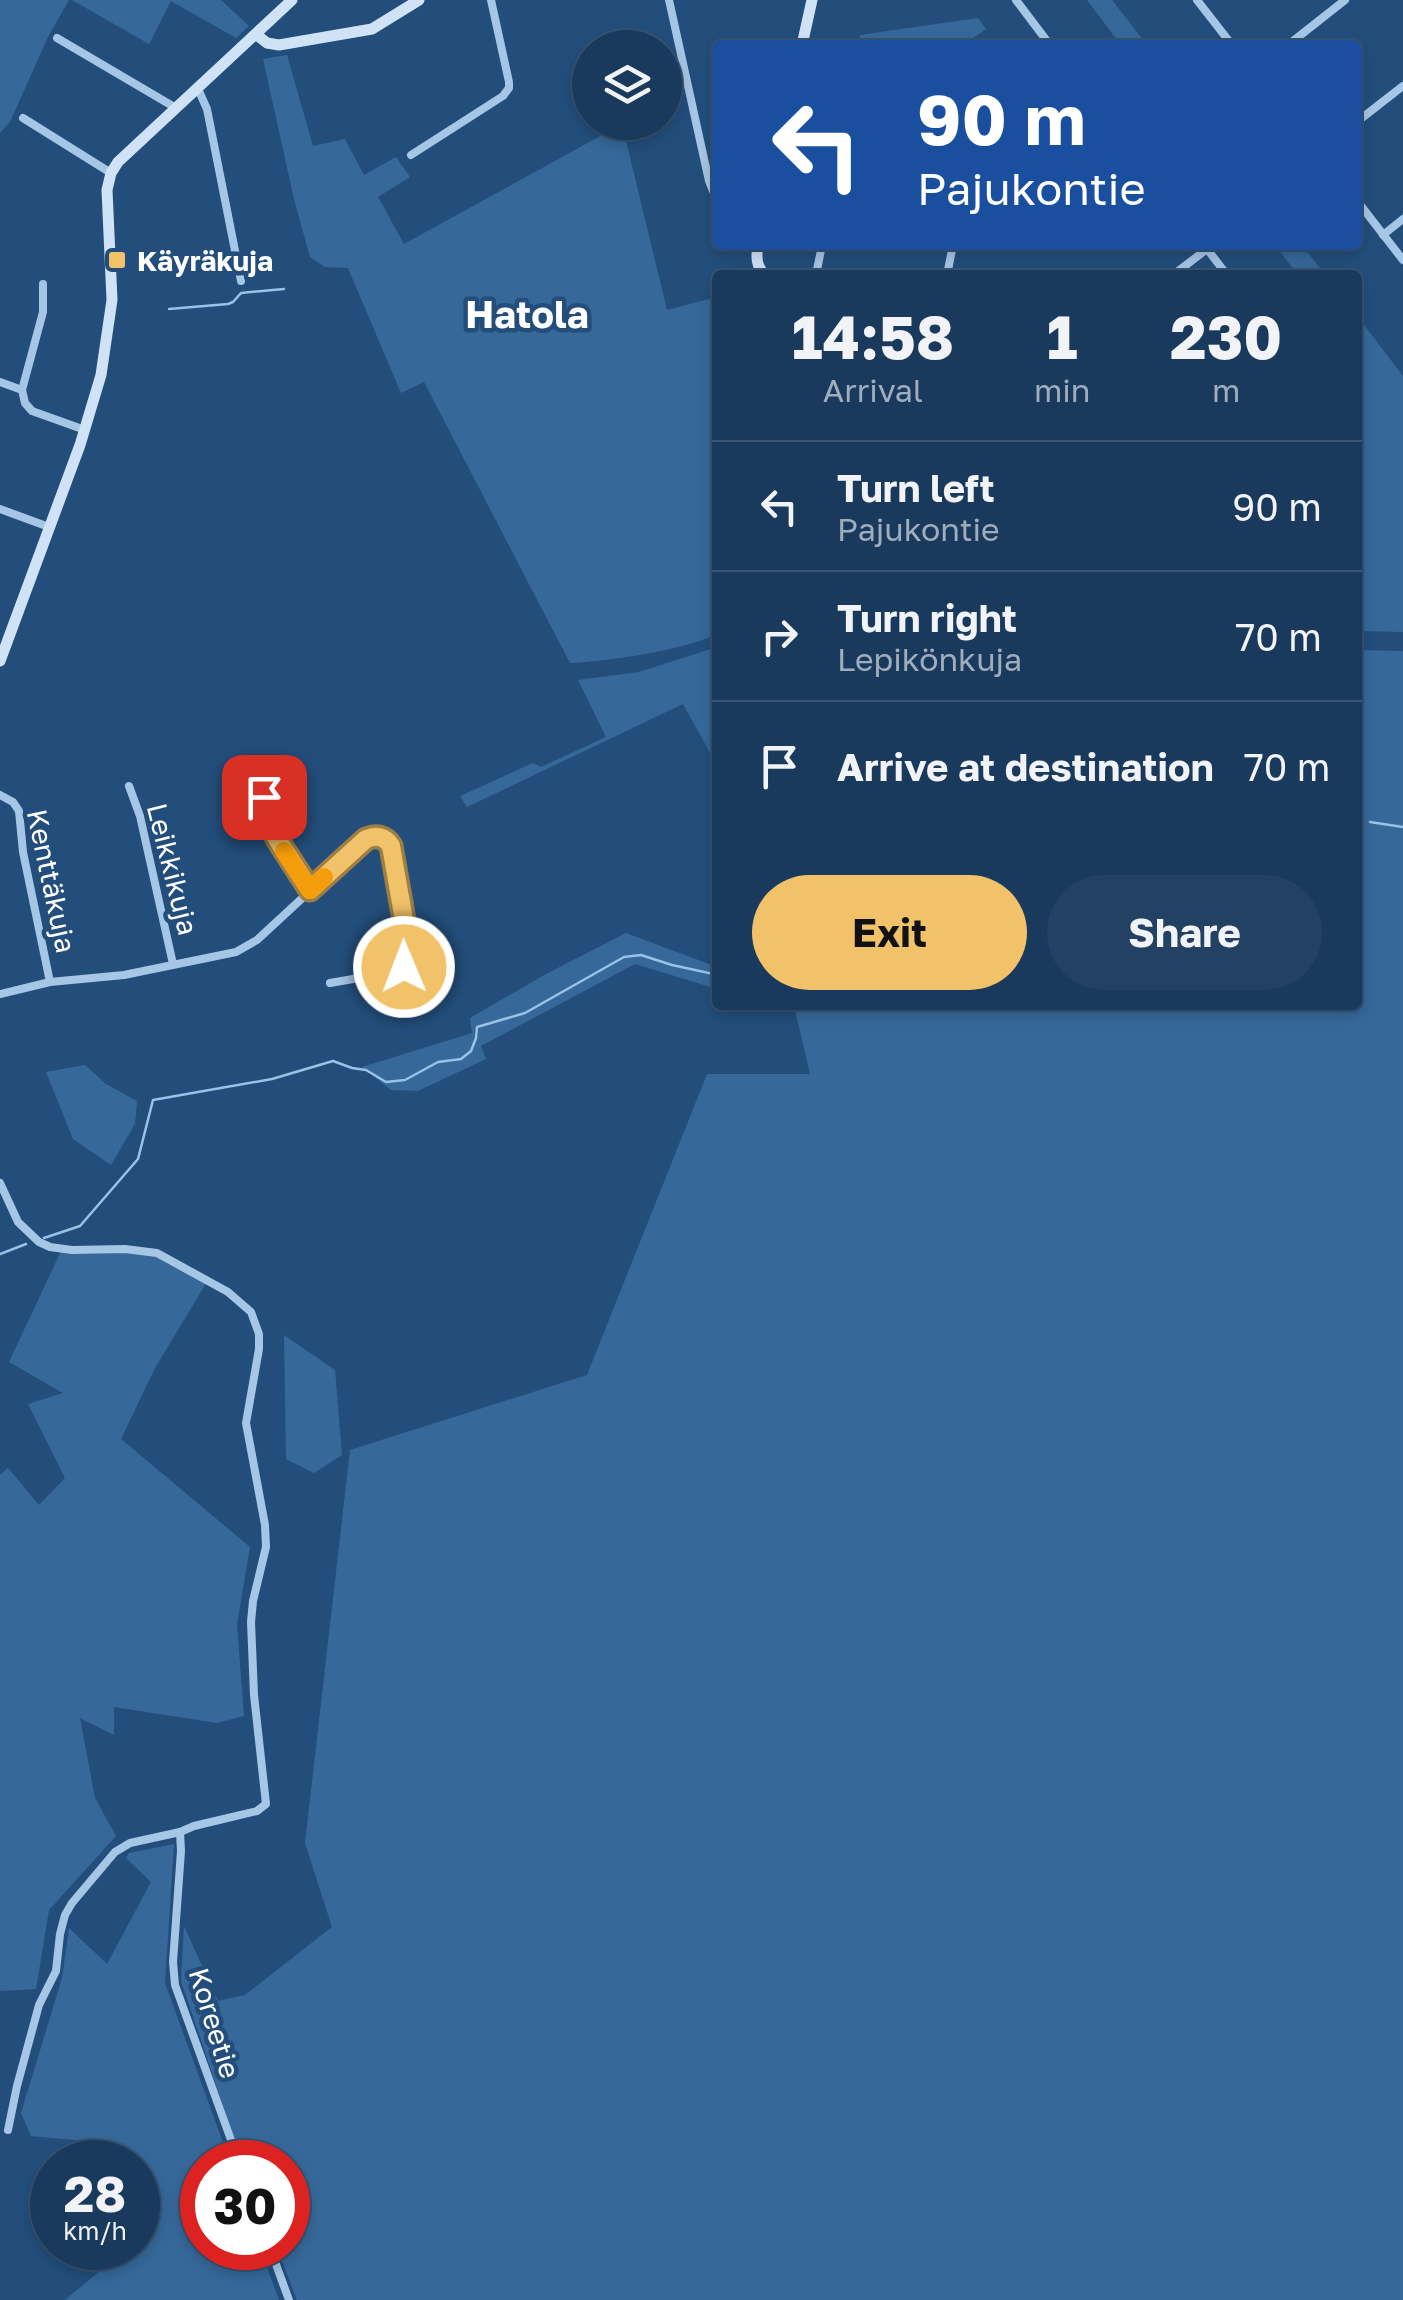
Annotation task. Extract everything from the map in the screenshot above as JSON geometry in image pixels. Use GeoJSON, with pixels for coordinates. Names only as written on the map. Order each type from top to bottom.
{"type":"FeatureCollection","features":[{"type":"Feature","properties":{"kind":"street"},"geometry":{"type":"LineString","coordinates":[[0,661],[85,430],[101,374],[111,316],[107,201],[110,173],[292,0]]}},
{"type":"Feature","properties":{"kind":"street"},"geometry":{"type":"LineString","coordinates":[[257,34],[267,43],[279,45],[352,34],[381,25],[419,0]]}},
{"type":"Feature","properties":{"kind":"street"},"geometry":{"type":"LineString","coordinates":[[411,155],[503,96],[508,88],[510,82],[491,0]]}},
{"type":"Feature","properties":{"kind":"street"},"geometry":{"type":"LineString","coordinates":[[669,0],[712,189]]}},
{"type":"Feature","properties":{"kind":"street"},"geometry":{"type":"LineString","coordinates":[[803,40],[812,0]]}},
{"type":"Feature","properties":{"kind":"street"},"geometry":{"type":"LineString","coordinates":[[1016,0],[1046,40]]}},
{"type":"Feature","properties":{"kind":"street"},"geometry":{"type":"LineString","coordinates":[[1197,0],[1228,40]]}},
{"type":"Feature","properties":{"kind":"street"},"geometry":{"type":"LineString","coordinates":[[1294,40],[1346,0]]}},
{"type":"Feature","properties":{"kind":"street"},"geometry":{"type":"LineString","coordinates":[[57,38],[176,108]]}},
{"type":"Feature","properties":{"kind":"street"},"geometry":{"type":"LineString","coordinates":[[1362,117],[1403,86]]}},
{"type":"Feature","properties":{"kind":"street"},"geometry":{"type":"LineString","coordinates":[[198,89],[207,109],[241,281]]}},
{"type":"Feature","properties":{"kind":"street"},"geometry":{"type":"LineString","coordinates":[[23,118],[110,173]]}},
{"type":"Feature","properties":{"kind":"street"},"geometry":{"type":"LineString","coordinates":[[1362,207],[1403,260]]}},
{"type":"Feature","properties":{"kind":"street"},"geometry":{"type":"LineString","coordinates":[[1384,235],[1403,219]]}},
{"type":"Feature","properties":{"kind":"street"},"geometry":{"type":"LineString","coordinates":[[1179,270],[1202,250]]}},
{"type":"Feature","properties":{"kind":"street"},"geometry":{"type":"LineString","coordinates":[[43,284],[43,312],[22,390],[32,411],[85,430]]}},
{"type":"Feature","properties":{"kind":"street"},"geometry":{"type":"LineString","coordinates":[[0,382],[22,390]]}},
{"type":"Feature","properties":{"kind":"street"},"geometry":{"type":"LineString","coordinates":[[0,508],[49,527]]}},
{"type":"Feature","properties":{"kind":"street"},"geometry":{"type":"LineString","coordinates":[[258,766],[271,827],[310,890]]}},
{"type":"Feature","properties":{"kind":"street","name":"Leikkikuja"},"geometry":{"type":"LineString","coordinates":[[129,786],[142,822],[173,964]]}},
{"type":"Feature","properties":{"kind":"street","name":"Kenttäkuja"},"geometry":{"type":"LineString","coordinates":[[0,795],[19,811],[23,852],[50,982]]}},
{"type":"Feature","properties":{"kind":"street"},"geometry":{"type":"LineString","coordinates":[[0,994],[50,982],[124,974],[236,952],[251,944],[366,839],[380,837],[389,843],[409,959],[395,972],[330,982]]}},
{"type":"Feature","properties":{"kind":"street"},"geometry":{"type":"LineString","coordinates":[[0,1183],[2,1195],[27,1232],[50,1247],[157,1253],[228,1292],[251,1312],[259,1334],[259,1349],[246,1424],[266,1548],[251,1622],[254,1695],[266,1804],[257,1811],[130,1843],[115,1852],[65,1915],[56,1971],[40,2005],[8,2130]]}},
{"type":"Feature","properties":{"kind":"street","name":"Koreetie"},"geometry":{"type":"LineString","coordinates":[[180,1832],[175,1986],[230,2140]]}},
{"type":"Feature","properties":{"kind":"street"},"geometry":{"type":"LineString","coordinates":[[278,2270],[289,2300]]}},
{"type":"Feature","properties":{"kind":"shaded area"},"geometry":{"type":"Polygon","coordinates":[[[0,0],[69,0],[10,122],[0,133],[0,0]]]}},
{"type":"Feature","properties":{"kind":"shaded area"},"geometry":{"type":"Polygon","coordinates":[[[72,0],[221,0],[249,26],[236,38],[171,1],[149,44],[72,0]]]}},
{"type":"Feature","properties":{"kind":"shaded area"},"geometry":{"type":"Polygon","coordinates":[[[1087,0],[1112,0],[1143,40],[1117,40],[1087,0]]]}},
{"type":"Feature","properties":{"kind":"shaded area"},"geometry":{"type":"Polygon","coordinates":[[[978,18],[986,29],[970,40],[859,40],[860,35],[978,18]]]}},
{"type":"Feature","properties":{"kind":"shaded area"},"geometry":{"type":"Polygon","coordinates":[[[287,55],[313,146],[345,139],[364,175],[396,157],[410,177],[378,197],[404,244],[593,140],[626,140],[667,310],[712,298],[712,637],[644,654],[570,663],[424,382],[401,393],[348,268],[325,267],[310,257],[263,59],[287,55]]]}},
{"type":"Feature","properties":{"kind":"shaded area"},"geometry":{"type":"Polygon","coordinates":[[[1279,250],[1306,250],[1321,270],[1294,270],[1279,250]]]}},
{"type":"Feature","properties":{"kind":"shaded area"},"geometry":{"type":"Polygon","coordinates":[[[1362,322],[1403,376],[1403,632],[1362,631],[1362,322]]]}},
{"type":"Feature","properties":{"kind":"shaded area"},"geometry":{"type":"Polygon","coordinates":[[[712,649],[712,756],[683,704],[467,807],[460,796],[533,763],[541,767],[606,737],[578,680],[639,672],[712,649]]]}},
{"type":"Feature","properties":{"kind":"shaded area"},"geometry":{"type":"Polygon","coordinates":[[[1362,650],[1403,651],[1403,2300],[297,2300],[285,2270],[310,2270],[310,2140],[235,2140],[181,1981],[184,1926],[218,2001],[245,1995],[332,1927],[305,1843],[350,1450],[587,1375],[707,1074],[810,1074],[795,1010],[1362,1010],[1362,650]]]}},
{"type":"Feature","properties":{"kind":"shaded area"},"geometry":{"type":"Polygon","coordinates":[[[626,933],[712,965],[712,987],[635,964],[481,1046],[486,1059],[418,1091],[391,1090],[362,1067],[472,1033],[470,1018],[626,933]]]}},
{"type":"Feature","properties":{"kind":"shaded area"},"geometry":{"type":"Polygon","coordinates":[[[85,1065],[106,1084],[137,1101],[135,1124],[111,1165],[73,1139],[46,1072],[85,1065]]]}},
{"type":"Feature","properties":{"kind":"shaded area"},"geometry":{"type":"Polygon","coordinates":[[[62,1249],[157,1253],[208,1280],[155,1368],[121,1439],[250,1547],[237,1624],[244,1716],[217,1723],[114,1707],[114,1735],[80,1718],[95,1798],[116,1836],[49,1910],[36,1989],[0,1991],[0,1475],[8,1468],[39,1505],[65,1478],[28,1404],[63,1393],[9,1362],[62,1249]]]}},
{"type":"Feature","properties":{"kind":"shaded area"},"geometry":{"type":"Polygon","coordinates":[[[284,1335],[335,1370],[342,1455],[314,1473],[286,1459],[284,1335]]]}},
{"type":"Feature","properties":{"kind":"shaded area"},"geometry":{"type":"Polygon","coordinates":[[[174,1844],[165,1983],[222,2140],[180,2140],[180,2270],[268,2270],[279,2300],[65,2300],[101,2270],[160,2270],[160,2140],[31,2136],[21,2113],[62,1978],[69,1928],[107,1964],[151,1882],[126,1858],[129,1853],[174,1844]]]}},
{"type":"Feature","properties":{"kind":"waterway"},"geometry":{"type":"LineString","coordinates":[[169,309],[228,304],[241,293],[284,289]]}},
{"type":"Feature","properties":{"kind":"waterway"},"geometry":{"type":"LineString","coordinates":[[1370,822],[1403,827]]}},
{"type":"Feature","properties":{"kind":"waterway"},"geometry":{"type":"LineString","coordinates":[[44,1238],[80,1226],[138,1159],[153,1100],[272,1079],[333,1061],[366,1070],[386,1082],[405,1080],[438,1062],[461,1059],[471,1051],[477,1027],[525,1013],[624,957],[641,955],[712,974]]}},
{"type":"Feature","properties":{"kind":"waterway"},"geometry":{"type":"LineString","coordinates":[[0,1254],[26,1244]]}},
{"type":"Feature","properties":{"kind":"slow traffic"},"geometry":{"type":"LineString","coordinates":[[284,851],[310,890],[324,877]]}},
{"type":"Feature","properties":{"kind":"place","name":"Käyräkuja"},"geometry":{"type":"Point","coordinates":[117,260]}},
{"type":"Feature","properties":{"kind":"district","name":"Hatola"},"geometry":{"type":"Point","coordinates":[527,313]}},
{"type":"Feature","properties":{"kind":"route"},"geometry":{"type":"LineString","coordinates":[[264,797],[271,827],[310,890],[366,839],[387,840],[410,954],[404,967]]}}]}
